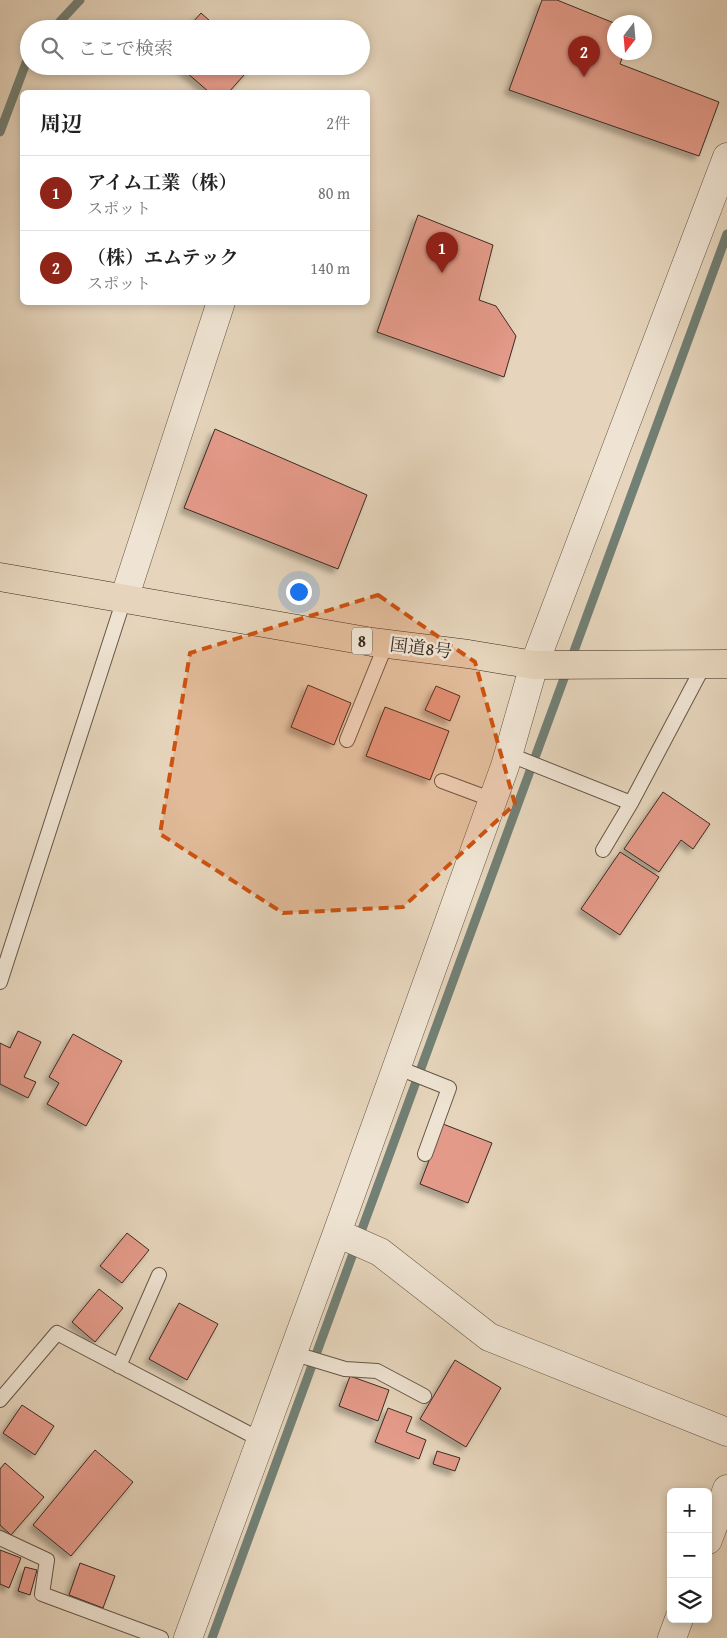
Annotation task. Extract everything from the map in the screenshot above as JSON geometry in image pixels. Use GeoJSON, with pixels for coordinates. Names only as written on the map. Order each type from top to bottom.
{"type":"FeatureCollection","features":[{"type":"Feature","properties":{"kind":"highway","name":"国道8号"},"geometry":{"type":"LineString","coordinates":[[0,577],[386,644],[468,654],[534,665],[716,664]]}},
{"type":"Feature","properties":{"kind":"street"},"geometry":{"type":"LineString","coordinates":[[188,1638],[337,1233],[492,800],[508,754],[534,665],[727,157]]}},
{"type":"Feature","properties":{"kind":"street"},"geometry":{"type":"LineString","coordinates":[[124,599],[220,305]]}},
{"type":"Feature","properties":{"kind":"street"},"geometry":{"type":"LineString","coordinates":[[337,1233],[380,1252],[489,1337],[727,1432]]}},
{"type":"Feature","properties":{"kind":"street"},"geometry":{"type":"LineString","coordinates":[[711,1533],[727,1489]]}},
{"type":"Feature","properties":{"kind":"street"},"geometry":{"type":"LineString","coordinates":[[672,1638],[678,1623]]}},
{"type":"Feature","properties":{"kind":"lane"},"geometry":{"type":"LineString","coordinates":[[0,982],[124,599]]}},
{"type":"Feature","properties":{"kind":"lane"},"geometry":{"type":"LineString","coordinates":[[347,740],[386,644]]}},
{"type":"Feature","properties":{"kind":"lane"},"geometry":{"type":"LineString","coordinates":[[603,850],[716,664]]}},
{"type":"Feature","properties":{"kind":"lane"},"geometry":{"type":"LineString","coordinates":[[508,754],[631,803]]}},
{"type":"Feature","properties":{"kind":"lane"},"geometry":{"type":"LineString","coordinates":[[442,781],[492,800]]}},
{"type":"Feature","properties":{"kind":"lane"},"geometry":{"type":"LineString","coordinates":[[396,1067],[449,1088],[426,1154]]}},
{"type":"Feature","properties":{"kind":"lane"},"geometry":{"type":"LineString","coordinates":[[119,1366],[159,1275]]}},
{"type":"Feature","properties":{"kind":"lane"},"geometry":{"type":"LineString","coordinates":[[0,1400],[57,1333],[260,1440]]}},
{"type":"Feature","properties":{"kind":"lane"},"geometry":{"type":"LineString","coordinates":[[292,1353],[345,1369],[377,1371],[424,1396]]}},
{"type":"Feature","properties":{"kind":"lane"},"geometry":{"type":"LineString","coordinates":[[0,1538],[47,1560],[42,1594],[161,1638]]}},
{"type":"Feature","properties":{"kind":"highlighted area"},"geometry":{"type":"Polygon","coordinates":[[[378,595],[475,662],[515,804],[403,907],[283,913],[160,834],[190,653],[378,595]]]}},
{"type":"Feature","properties":{"kind":"building"},"geometry":{"type":"Polygon","coordinates":[[[542,0],[557,0],[607,20],[607,60],[621,60],[620,64],[719,102],[699,156],[509,90],[542,0]]]}},
{"type":"Feature","properties":{"kind":"building"},"geometry":{"type":"Polygon","coordinates":[[[201,13],[209,20],[195,20],[201,13]]]}},
{"type":"Feature","properties":{"kind":"building"},"geometry":{"type":"Polygon","coordinates":[[[189,75],[244,75],[231,90],[207,90],[189,75]]]}},
{"type":"Feature","properties":{"kind":"building"},"geometry":{"type":"Polygon","coordinates":[[[418,215],[493,245],[479,300],[496,306],[516,336],[504,377],[377,332],[418,215]]]}},
{"type":"Feature","properties":{"kind":"building"},"geometry":{"type":"Polygon","coordinates":[[[215,429],[367,495],[338,569],[184,508],[215,429]]]}},
{"type":"Feature","properties":{"kind":"building"},"geometry":{"type":"Polygon","coordinates":[[[308,685],[351,703],[334,745],[291,727],[308,685]]]}},
{"type":"Feature","properties":{"kind":"building"},"geometry":{"type":"Polygon","coordinates":[[[436,686],[460,696],[450,721],[425,710],[436,686]]]}},
{"type":"Feature","properties":{"kind":"building"},"geometry":{"type":"Polygon","coordinates":[[[385,707],[449,731],[430,780],[366,756],[385,707]]]}},
{"type":"Feature","properties":{"kind":"building"},"geometry":{"type":"Polygon","coordinates":[[[663,792],[710,824],[693,849],[681,840],[659,872],[624,849],[663,792]]]}},
{"type":"Feature","properties":{"kind":"building"},"geometry":{"type":"Polygon","coordinates":[[[620,852],[659,877],[620,935],[581,909],[620,852]]]}},
{"type":"Feature","properties":{"kind":"building"},"geometry":{"type":"Polygon","coordinates":[[[18,1031],[41,1042],[24,1077],[36,1082],[28,1098],[0,1084],[0,1043],[10,1048],[18,1031]]]}},
{"type":"Feature","properties":{"kind":"building"},"geometry":{"type":"Polygon","coordinates":[[[73,1034],[122,1061],[86,1126],[47,1104],[59,1083],[49,1077],[73,1034]]]}},
{"type":"Feature","properties":{"kind":"building"},"geometry":{"type":"Polygon","coordinates":[[[443,1124],[492,1143],[468,1203],[420,1184],[443,1124]]]}},
{"type":"Feature","properties":{"kind":"building"},"geometry":{"type":"Polygon","coordinates":[[[127,1233],[149,1250],[122,1283],[100,1266],[127,1233]]]}},
{"type":"Feature","properties":{"kind":"building"},"geometry":{"type":"Polygon","coordinates":[[[99,1289],[123,1308],[95,1342],[72,1322],[99,1289]]]}},
{"type":"Feature","properties":{"kind":"building"},"geometry":{"type":"Polygon","coordinates":[[[179,1303],[218,1324],[187,1380],[149,1359],[179,1303]]]}},
{"type":"Feature","properties":{"kind":"building"},"geometry":{"type":"Polygon","coordinates":[[[455,1360],[501,1388],[466,1447],[420,1419],[455,1360]]]}},
{"type":"Feature","properties":{"kind":"building"},"geometry":{"type":"Polygon","coordinates":[[[350,1376],[389,1390],[378,1421],[339,1406],[350,1376]]]}},
{"type":"Feature","properties":{"kind":"building"},"geometry":{"type":"Polygon","coordinates":[[[22,1405],[54,1426],[35,1455],[3,1433],[22,1405]]]}},
{"type":"Feature","properties":{"kind":"building"},"geometry":{"type":"Polygon","coordinates":[[[388,1408],[412,1417],[406,1432],[426,1440],[419,1459],[375,1442],[388,1408]]]}},
{"type":"Feature","properties":{"kind":"building"},"geometry":{"type":"Polygon","coordinates":[[[95,1450],[133,1482],[71,1556],[33,1525],[95,1450]]]}},
{"type":"Feature","properties":{"kind":"building"},"geometry":{"type":"Polygon","coordinates":[[[437,1451],[460,1458],[455,1471],[433,1464],[437,1451]]]}},
{"type":"Feature","properties":{"kind":"building"},"geometry":{"type":"Polygon","coordinates":[[[5,1463],[44,1497],[11,1535],[0,1525],[0,1469],[5,1463]]]}},
{"type":"Feature","properties":{"kind":"building"},"geometry":{"type":"Polygon","coordinates":[[[0,1550],[21,1558],[9,1588],[0,1584],[0,1550]]]}},
{"type":"Feature","properties":{"kind":"building"},"geometry":{"type":"Polygon","coordinates":[[[80,1563],[115,1576],[103,1608],[69,1595],[80,1563]]]}},
{"type":"Feature","properties":{"kind":"building"},"geometry":{"type":"Polygon","coordinates":[[[25,1567],[37,1570],[30,1595],[18,1591],[25,1567]]]}},
{"type":"Feature","properties":{"kind":"waterway"},"geometry":{"type":"LineString","coordinates":[[61,20],[80,0]]}},
{"type":"Feature","properties":{"kind":"waterway"},"geometry":{"type":"LineString","coordinates":[[0,132],[21,75]]}},
{"type":"Feature","properties":{"kind":"waterway"},"geometry":{"type":"LineString","coordinates":[[212,1638],[727,234]]}},
{"type":"Feature","properties":{"kind":"place","name":"（株）エムテック"},"geometry":{"type":"Point","coordinates":[584,77]}},
{"type":"Feature","properties":{"kind":"place","name":"アイム工業（株）"},"geometry":{"type":"Point","coordinates":[442,273]}}]}
